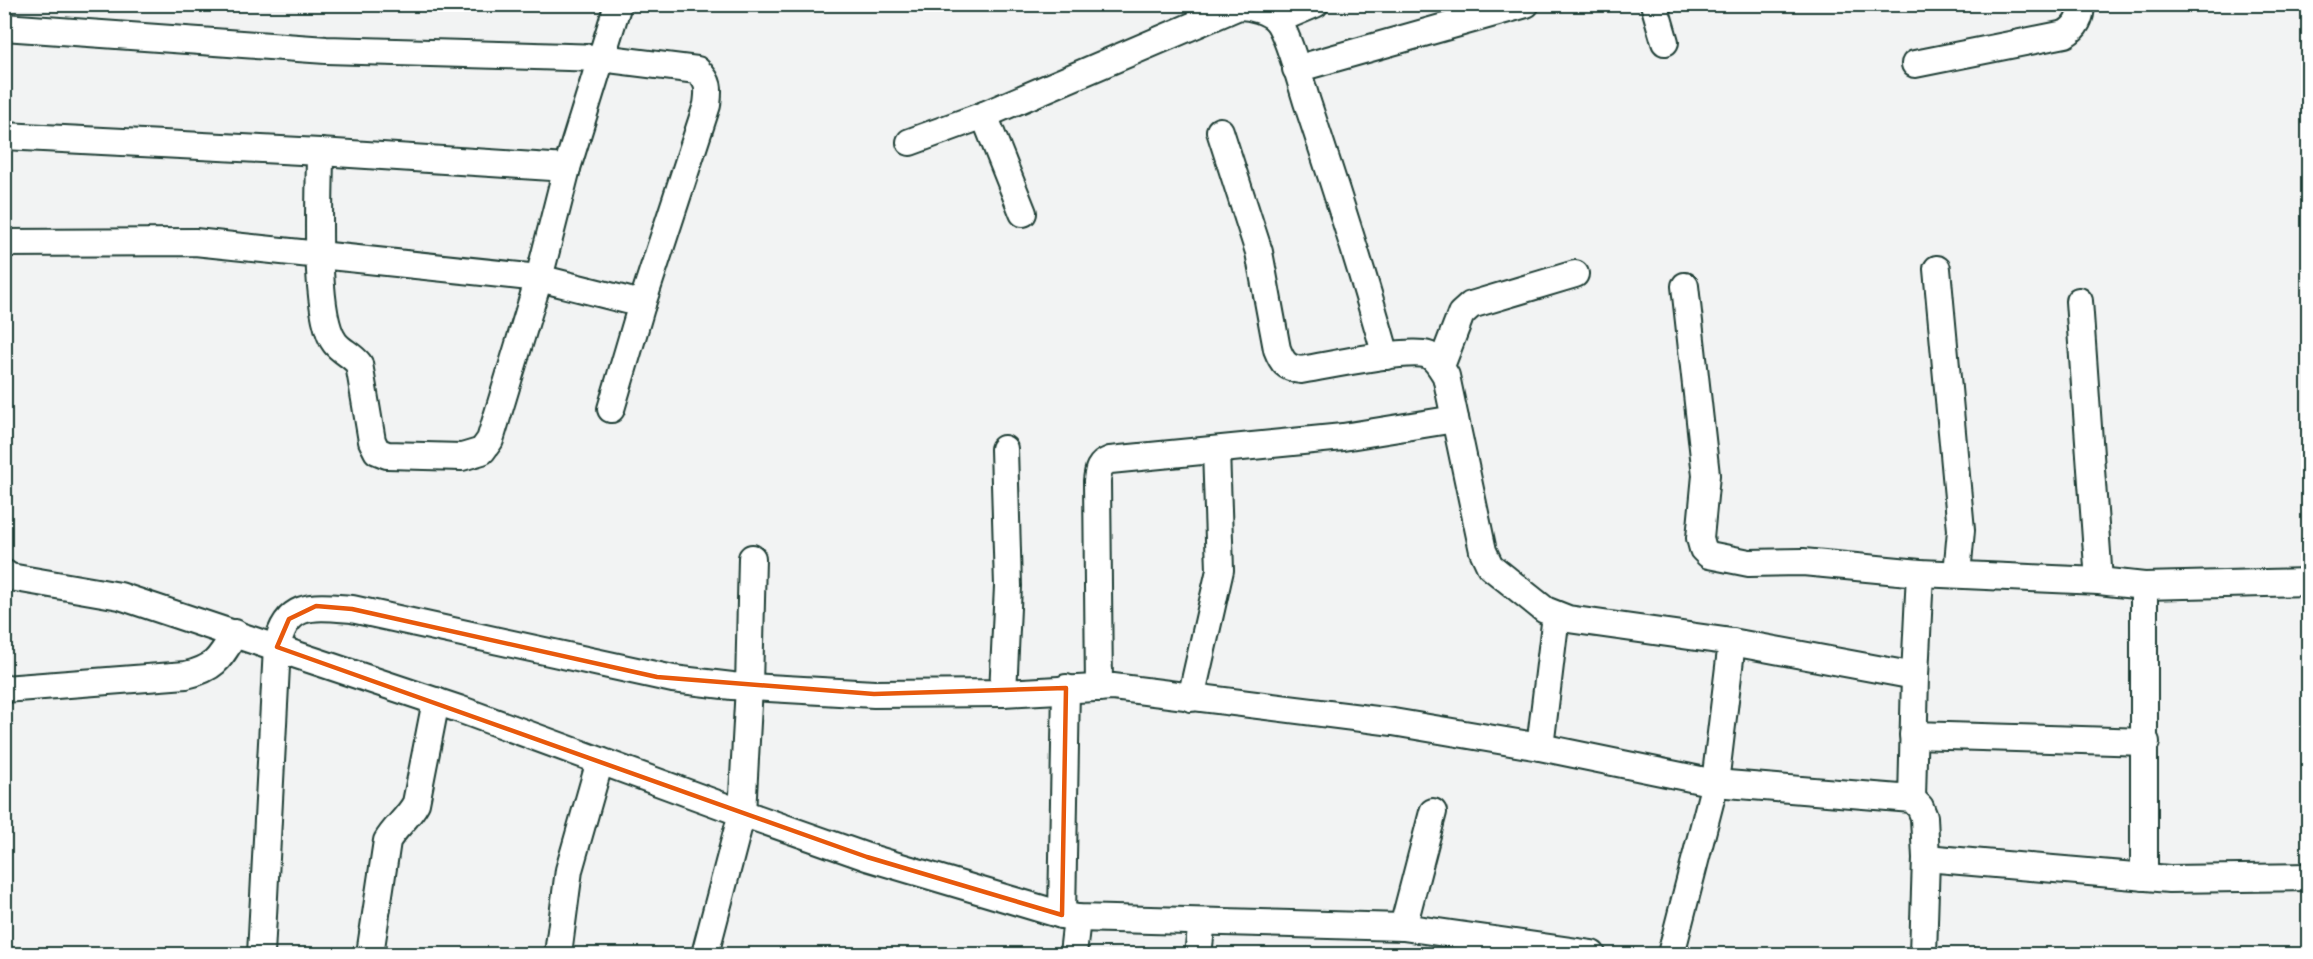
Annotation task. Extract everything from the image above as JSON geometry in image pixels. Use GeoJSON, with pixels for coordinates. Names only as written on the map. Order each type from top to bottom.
{"type":"FeatureCollection","features":[{"type":"Feature","properties":{"kind":"street"},"geometry":{"type":"LineString","coordinates":[[320,152],[318,255],[330,334],[336,345],[352,355],[359,364],[372,441],[377,451],[387,455],[462,457],[482,451],[490,440],[539,278],[567,168],[618,4]]}},
{"type":"Feature","properties":{"kind":"street"},"geometry":{"type":"LineString","coordinates":[[1277,20],[1315,4]]}},
{"type":"Feature","properties":{"kind":"street"},"geometry":{"type":"LineString","coordinates":[[1296,69],[1526,4]]}},
{"type":"Feature","properties":{"kind":"street"},"geometry":{"type":"LineString","coordinates":[[1654,4],[1665,42]]}},
{"type":"Feature","properties":{"kind":"street"},"geometry":{"type":"LineString","coordinates":[[1915,64],[2065,34],[2074,28],[2081,14],[2081,4]]}},
{"type":"Feature","properties":{"kind":"street"},"geometry":{"type":"LineString","coordinates":[[910,142],[984,115],[1239,6],[1248,6],[1269,14],[1277,20],[1296,69],[1350,231],[1386,356]]}},
{"type":"Feature","properties":{"kind":"street"},"geometry":{"type":"LineString","coordinates":[[4,27],[326,50],[601,58],[697,70],[706,78],[709,90],[707,105],[642,304],[611,409]]}},
{"type":"Feature","properties":{"kind":"street"},"geometry":{"type":"LineString","coordinates":[[984,115],[1023,213]]}},
{"type":"Feature","properties":{"kind":"street"},"geometry":{"type":"LineString","coordinates":[[1220,131],[1253,232],[1277,349],[1282,361],[1290,369],[1301,370],[1386,356],[1425,354],[1441,366],[1446,376],[1483,551],[1490,566],[1545,610],[1568,619],[1732,642],[1915,676]]}},
{"type":"Feature","properties":{"kind":"street"},"geometry":{"type":"LineString","coordinates":[[4,136],[320,152],[567,168]]}},
{"type":"Feature","properties":{"kind":"street"},"geometry":{"type":"LineString","coordinates":[[4,243],[195,242],[539,278],[642,304]]}},
{"type":"Feature","properties":{"kind":"street"},"geometry":{"type":"LineString","coordinates":[[1937,269],[1961,530],[1957,574]]}},
{"type":"Feature","properties":{"kind":"street"},"geometry":{"type":"LineString","coordinates":[[1441,366],[1461,314],[1471,305],[1575,274]]}},
{"type":"Feature","properties":{"kind":"street"},"geometry":{"type":"LineString","coordinates":[[1685,286],[1706,475],[1700,538],[1703,549],[1709,555],[1749,563],[1803,562],[1920,573],[2100,581],[2144,586],[2308,582]]}},
{"type":"Feature","properties":{"kind":"street"},"geometry":{"type":"LineString","coordinates":[[2079,301],[2100,581]]}},
{"type":"Feature","properties":{"kind":"street"},"geometry":{"type":"LineString","coordinates":[[1098,688],[1098,471],[1102,463],[1110,460],[1343,437],[1455,419]]}},
{"type":"Feature","properties":{"kind":"street"},"geometry":{"type":"LineString","coordinates":[[1004,449],[1008,586],[1004,693]]}},
{"type":"Feature","properties":{"kind":"street"},"geometry":{"type":"LineString","coordinates":[[1191,698],[1220,570],[1216,450]]}},
{"type":"Feature","properties":{"kind":"street"},"geometry":{"type":"LineString","coordinates":[[705,954],[742,813],[749,686],[752,558]]}},
{"type":"Feature","properties":{"kind":"street"},"geometry":{"type":"LineString","coordinates":[[4,573],[10,577],[120,596],[235,633],[436,701],[867,857],[1070,917],[1404,927],[1577,953]]}},
{"type":"Feature","properties":{"kind":"street"},"geometry":{"type":"LineString","coordinates":[[1912,799],[1920,573]]}},
{"type":"Feature","properties":{"kind":"street"},"geometry":{"type":"LineString","coordinates":[[2144,586],[2146,742],[2144,877]]}},
{"type":"Feature","properties":{"kind":"street"},"geometry":{"type":"LineString","coordinates":[[261,954],[277,647],[280,630],[289,619],[305,608],[316,606],[352,609],[657,677],[874,694],[1004,693],[1113,687],[1394,722],[1540,747],[1715,783],[1912,799],[1920,807],[1924,816],[1926,858],[1923,954]]}},
{"type":"Feature","properties":{"kind":"street"},"geometry":{"type":"LineString","coordinates":[[1540,747],[1556,615]]}},
{"type":"Feature","properties":{"kind":"street"},"geometry":{"type":"LineString","coordinates":[[4,689],[186,675],[203,671],[219,661],[235,633]]}},
{"type":"Feature","properties":{"kind":"street"},"geometry":{"type":"LineString","coordinates":[[1671,954],[1715,783],[1732,642]]}},
{"type":"Feature","properties":{"kind":"street"},"geometry":{"type":"LineString","coordinates":[[1066,688],[1070,917],[1073,954]]}},
{"type":"Feature","properties":{"kind":"street"},"geometry":{"type":"LineString","coordinates":[[370,954],[387,841],[392,831],[411,813],[416,803],[436,701]]}},
{"type":"Feature","properties":{"kind":"street"},"geometry":{"type":"LineString","coordinates":[[1913,735],[2146,742]]}},
{"type":"Feature","properties":{"kind":"street"},"geometry":{"type":"LineString","coordinates":[[558,954],[569,870],[600,761]]}},
{"type":"Feature","properties":{"kind":"street"},"geometry":{"type":"LineString","coordinates":[[1404,927],[1432,812]]}},
{"type":"Feature","properties":{"kind":"street"},"geometry":{"type":"LineString","coordinates":[[1926,858],[2144,877],[2308,877]]}},
{"type":"Feature","properties":{"kind":"street"},"geometry":{"type":"LineString","coordinates":[[1198,954],[1202,922]]}},
{"type":"Feature","properties":{"kind":"highlighted area"},"geometry":{"type":"Polygon","coordinates":[[[316,606],[352,609],[657,677],[874,694],[1066,688],[1062,915],[867,857],[277,647],[289,619],[316,606]]]}}]}
